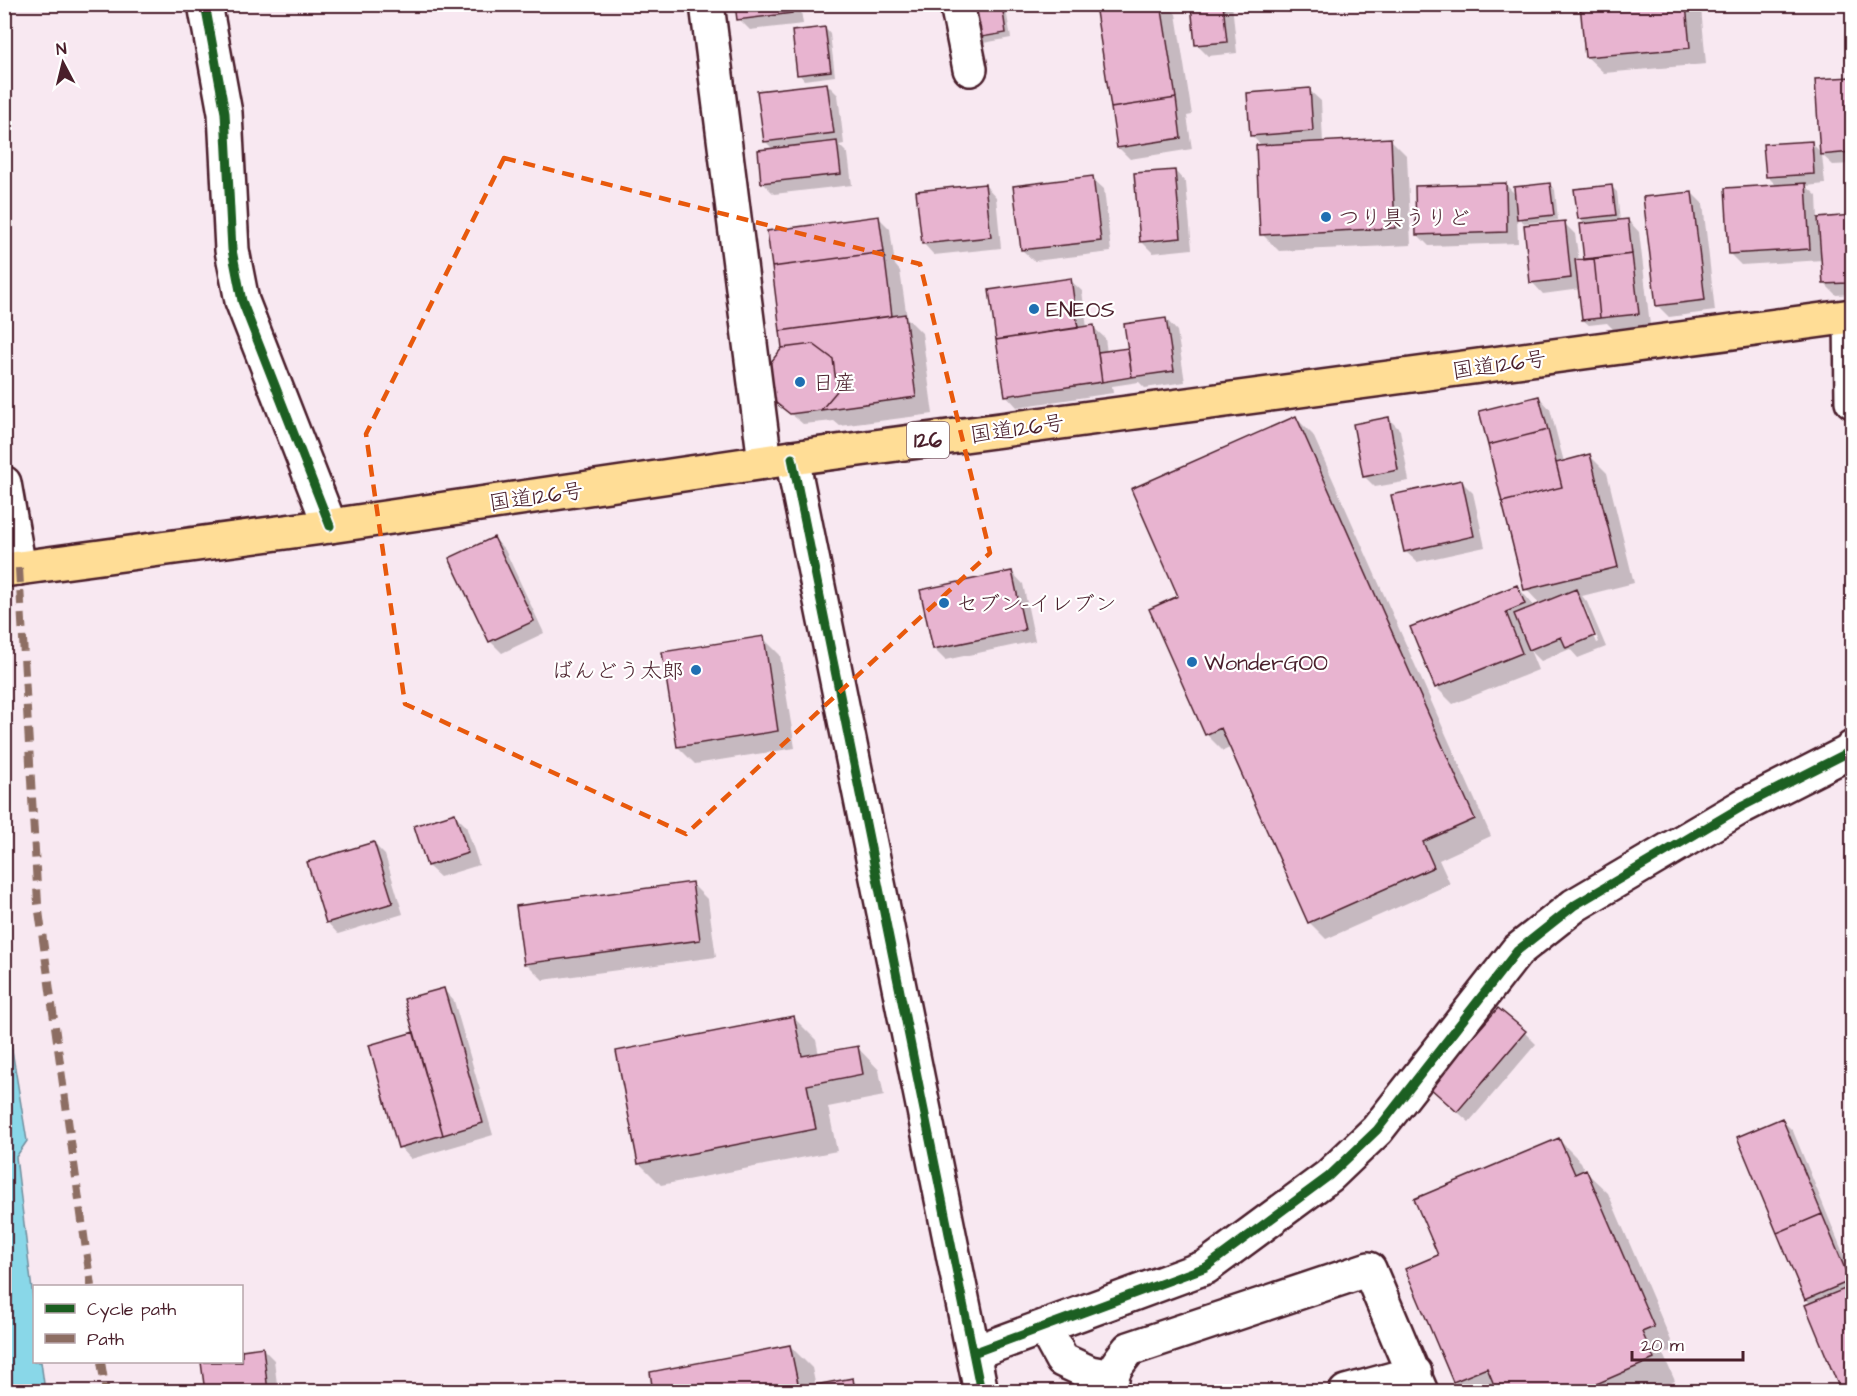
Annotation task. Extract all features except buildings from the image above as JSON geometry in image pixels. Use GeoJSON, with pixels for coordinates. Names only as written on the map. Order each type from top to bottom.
{"type":"FeatureCollection","features":[{"type":"Feature","properties":{"kind":"highway","name":"国道126号"},"geometry":{"type":"LineString","coordinates":[[12,569],[330,526],[778,460],[1852,316]]}},
{"type":"Feature","properties":{"kind":"street"},"geometry":{"type":"LineString","coordinates":[[205,4],[225,113],[232,249],[242,301],[330,526]]}},
{"type":"Feature","properties":{"kind":"street"},"geometry":{"type":"LineString","coordinates":[[707,4],[778,460],[981,1392]]}},
{"type":"Feature","properties":{"kind":"street"},"geometry":{"type":"LineString","coordinates":[[957,4],[970,69]]}},
{"type":"Feature","properties":{"kind":"street"},"geometry":{"type":"LineString","coordinates":[[1852,316],[1852,400]]}},
{"type":"Feature","properties":{"kind":"street"},"geometry":{"type":"LineString","coordinates":[[4,483],[12,569]]}},
{"type":"Feature","properties":{"kind":"street"},"geometry":{"type":"LineString","coordinates":[[973,1353],[1206,1267],[1329,1176],[1377,1130],[1517,951],[1575,905],[1743,806],[1851,751],[1852,748]]}},
{"type":"Feature","properties":{"kind":"street"},"geometry":{"type":"LineString","coordinates":[[1044,1327],[1062,1360],[1112,1384],[1129,1349],[1369,1269],[1418,1382],[1346,1392]]}},
{"type":"Feature","properties":{"kind":"highlighted area"},"geometry":{"type":"Polygon","coordinates":[[[504,158],[920,264],[990,553],[686,834],[405,704],[366,434],[504,158]]]}},
{"type":"Feature","properties":{"kind":"water"},"geometry":{"type":"Polygon","coordinates":[[[4,1001],[27,1141],[16,1157],[33,1299],[33,1363],[41,1363],[45,1391],[5,1391],[4,1001]]]}},
{"type":"Feature","properties":{"kind":"marked path"},"geometry":{"type":"LineString","coordinates":[[19,568],[38,904],[91,1285]]}},
{"type":"Feature","properties":{"kind":"marked path"},"geometry":{"type":"LineString","coordinates":[[101,1363],[106,1392]]}},
{"type":"Feature","properties":{"kind":"cycle path"},"geometry":{"type":"LineString","coordinates":[[205,4],[225,113],[232,250],[242,301],[330,526]]}},
{"type":"Feature","properties":{"kind":"cycle path"},"geometry":{"type":"LineString","coordinates":[[792,458],[981,1392]]}},
{"type":"Feature","properties":{"kind":"cycle path"},"geometry":{"type":"LineString","coordinates":[[973,1353],[1206,1267],[1329,1176],[1377,1130],[1517,951],[1575,905],[1743,806],[1851,751],[1852,748]]}},
{"type":"Feature","properties":{"kind":"place","name":"つり具うりど"},"geometry":{"type":"Point","coordinates":[1326,217]}},
{"type":"Feature","properties":{"kind":"place","name":"ENEOS"},"geometry":{"type":"Point","coordinates":[1034,309]}},
{"type":"Feature","properties":{"kind":"place","name":"日産"},"geometry":{"type":"Point","coordinates":[800,382]}},
{"type":"Feature","properties":{"kind":"place","name":"セブン-イレブン"},"geometry":{"type":"Point","coordinates":[944,603]}},
{"type":"Feature","properties":{"kind":"place","name":"WonderGOO"},"geometry":{"type":"Point","coordinates":[1192,662]}},
{"type":"Feature","properties":{"kind":"place","name":"ばんどう太郎"},"geometry":{"type":"Point","coordinates":[696,670]}}]}
